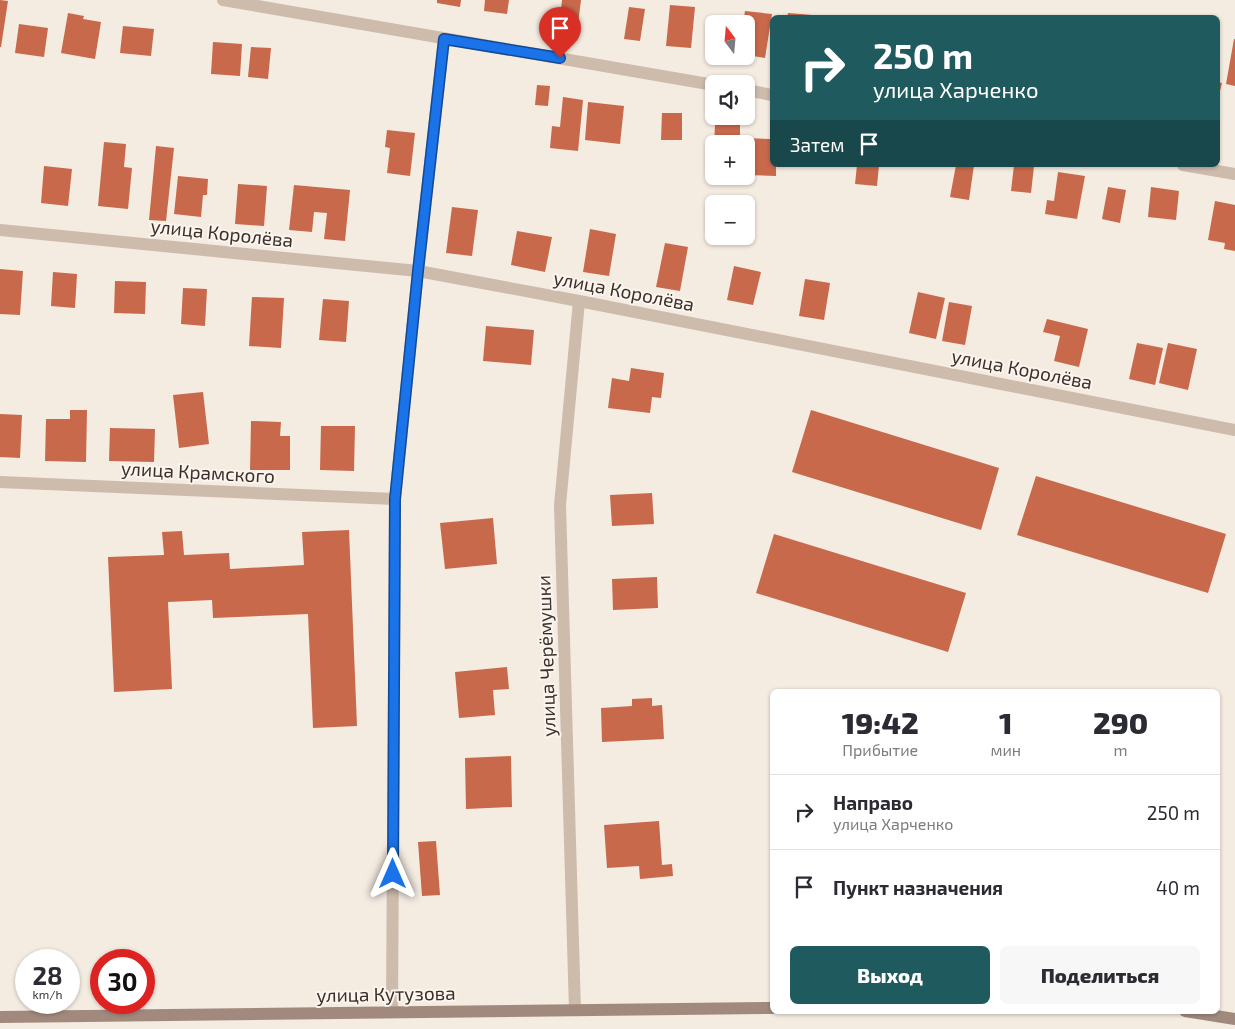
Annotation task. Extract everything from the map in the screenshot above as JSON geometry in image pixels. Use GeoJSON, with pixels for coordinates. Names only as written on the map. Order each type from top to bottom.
{"type":"FeatureCollection","features":[{"type":"Feature","properties":{"kind":"main road","name":"улица Кутузова"},"geometry":{"type":"LineString","coordinates":[[0,1017],[770,1008]]}},
{"type":"Feature","properties":{"kind":"main road"},"geometry":{"type":"LineString","coordinates":[[1202,1014],[1235,1020]]}},
{"type":"Feature","properties":{"kind":"street"},"geometry":{"type":"LineString","coordinates":[[224,0],[705,83]]}},
{"type":"Feature","properties":{"kind":"street"},"geometry":{"type":"LineString","coordinates":[[392,1012],[395,499],[444,39]]}},
{"type":"Feature","properties":{"kind":"street"},"geometry":{"type":"LineString","coordinates":[[755,92],[770,95]]}},
{"type":"Feature","properties":{"kind":"street"},"geometry":{"type":"LineString","coordinates":[[1195,167],[1235,174]]}},
{"type":"Feature","properties":{"kind":"street","name":"улица Королёва"},"geometry":{"type":"LineString","coordinates":[[0,230],[418,271],[1235,430]]}},
{"type":"Feature","properties":{"kind":"street","name":"улица Черёмушки"},"geometry":{"type":"LineString","coordinates":[[575,1010],[560,505],[579,301]]}},
{"type":"Feature","properties":{"kind":"street","name":"улица Крамского"},"geometry":{"type":"LineString","coordinates":[[0,482],[395,499]]}},
{"type":"Feature","properties":{"kind":"building"},"geometry":{"type":"Polygon","coordinates":[[[0,0],[8,1],[1,47],[0,47],[0,0]]]}},
{"type":"Feature","properties":{"kind":"building"},"geometry":{"type":"Polygon","coordinates":[[[437,0],[461,0],[460,7],[437,3],[437,0]]]}},
{"type":"Feature","properties":{"kind":"building"},"geometry":{"type":"Polygon","coordinates":[[[485,0],[509,0],[507,14],[484,11],[485,0]]]}},
{"type":"Feature","properties":{"kind":"building"},"geometry":{"type":"Polygon","coordinates":[[[562,0],[581,0],[577,32],[559,30],[562,0]]]}},
{"type":"Feature","properties":{"kind":"building"},"geometry":{"type":"Polygon","coordinates":[[[670,5],[695,7],[691,48],[666,46],[670,5]]]}},
{"type":"Feature","properties":{"kind":"building"},"geometry":{"type":"Polygon","coordinates":[[[629,7],[645,9],[640,41],[624,39],[629,7]]]}},
{"type":"Feature","properties":{"kind":"building"},"geometry":{"type":"Polygon","coordinates":[[[745,11],[772,14],[770,15],[765,58],[755,56],[755,15],[744,15],[745,11]]]}},
{"type":"Feature","properties":{"kind":"building"},"geometry":{"type":"Polygon","coordinates":[[[68,13],[84,16],[83,19],[101,22],[95,59],[61,53],[68,13]]]}},
{"type":"Feature","properties":{"kind":"building"},"geometry":{"type":"Polygon","coordinates":[[[788,13],[813,15],[788,15],[788,13]]]}},
{"type":"Feature","properties":{"kind":"building"},"geometry":{"type":"Polygon","coordinates":[[[19,24],[48,28],[44,57],[15,53],[19,24]]]}},
{"type":"Feature","properties":{"kind":"building"},"geometry":{"type":"Polygon","coordinates":[[[123,26],[154,29],[151,56],[120,53],[123,26]]]}},
{"type":"Feature","properties":{"kind":"building"},"geometry":{"type":"Polygon","coordinates":[[[1235,39],[1235,86],[1226,84],[1235,39]]]}},
{"type":"Feature","properties":{"kind":"building"},"geometry":{"type":"Polygon","coordinates":[[[213,42],[242,44],[240,76],[211,74],[213,42]]]}},
{"type":"Feature","properties":{"kind":"building"},"geometry":{"type":"Polygon","coordinates":[[[251,47],[271,48],[268,79],[248,77],[251,47]]]}},
{"type":"Feature","properties":{"kind":"building"},"geometry":{"type":"Polygon","coordinates":[[[537,85],[550,86],[548,106],[535,105],[537,85]]]}},
{"type":"Feature","properties":{"kind":"building"},"geometry":{"type":"Polygon","coordinates":[[[563,97],[583,100],[578,151],[550,148],[552,126],[560,127],[563,97]]]}},
{"type":"Feature","properties":{"kind":"building"},"geometry":{"type":"Polygon","coordinates":[[[588,102],[624,106],[620,144],[585,140],[588,102]]]}},
{"type":"Feature","properties":{"kind":"building"},"geometry":{"type":"Polygon","coordinates":[[[662,113],[682,113],[682,140],[661,140],[662,113]]]}},
{"type":"Feature","properties":{"kind":"building"},"geometry":{"type":"Polygon","coordinates":[[[715,125],[740,125],[740,135],[714,135],[715,125]]]}},
{"type":"Feature","properties":{"kind":"building"},"geometry":{"type":"Polygon","coordinates":[[[387,130],[415,133],[410,176],[387,173],[390,148],[385,147],[387,130]]]}},
{"type":"Feature","properties":{"kind":"building"},"geometry":{"type":"Polygon","coordinates":[[[755,138],[770,139],[770,167],[776,167],[776,176],[755,175],[755,138]]]}},
{"type":"Feature","properties":{"kind":"building"},"geometry":{"type":"Polygon","coordinates":[[[104,142],[126,144],[124,167],[132,168],[128,209],[98,206],[104,142]]]}},
{"type":"Feature","properties":{"kind":"building"},"geometry":{"type":"Polygon","coordinates":[[[156,146],[174,148],[166,221],[149,220],[156,146]]]}},
{"type":"Feature","properties":{"kind":"building"},"geometry":{"type":"Polygon","coordinates":[[[44,166],[72,169],[68,206],[41,203],[44,166]]]}},
{"type":"Feature","properties":{"kind":"building"},"geometry":{"type":"Polygon","coordinates":[[[857,167],[879,167],[877,186],[855,184],[857,167]]]}},
{"type":"Feature","properties":{"kind":"building"},"geometry":{"type":"Polygon","coordinates":[[[956,167],[974,167],[969,200],[950,197],[956,167]]]}},
{"type":"Feature","properties":{"kind":"building"},"geometry":{"type":"Polygon","coordinates":[[[1014,167],[1034,167],[1031,193],[1011,191],[1014,167]]]}},
{"type":"Feature","properties":{"kind":"building"},"geometry":{"type":"Polygon","coordinates":[[[1058,172],[1085,176],[1077,219],[1045,214],[1047,200],[1054,201],[1058,172]]]}},
{"type":"Feature","properties":{"kind":"building"},"geometry":{"type":"Polygon","coordinates":[[[178,176],[208,179],[207,195],[203,195],[201,217],[174,214],[178,176]]]}},
{"type":"Feature","properties":{"kind":"building"},"geometry":{"type":"Polygon","coordinates":[[[238,184],[267,186],[264,226],[235,224],[238,184]]]}},
{"type":"Feature","properties":{"kind":"building"},"geometry":{"type":"Polygon","coordinates":[[[294,185],[350,190],[345,241],[324,239],[327,213],[314,212],[312,232],[289,230],[294,185]]]}},
{"type":"Feature","properties":{"kind":"building"},"geometry":{"type":"Polygon","coordinates":[[[1108,187],[1126,190],[1120,223],[1102,219],[1108,187]]]}},
{"type":"Feature","properties":{"kind":"building"},"geometry":{"type":"Polygon","coordinates":[[[1151,187],[1179,191],[1176,220],[1148,217],[1151,187]]]}},
{"type":"Feature","properties":{"kind":"building"},"geometry":{"type":"Polygon","coordinates":[[[1215,201],[1235,205],[1235,251],[1224,249],[1225,243],[1208,240],[1215,201]]]}},
{"type":"Feature","properties":{"kind":"building"},"geometry":{"type":"Polygon","coordinates":[[[452,207],[478,210],[472,256],[446,253],[452,207]]]}},
{"type":"Feature","properties":{"kind":"building"},"geometry":{"type":"Polygon","coordinates":[[[590,229],[616,234],[609,276],[583,272],[590,229]]]}},
{"type":"Feature","properties":{"kind":"building"},"geometry":{"type":"Polygon","coordinates":[[[517,231],[552,237],[545,272],[511,265],[517,231]]]}},
{"type":"Feature","properties":{"kind":"building"},"geometry":{"type":"Polygon","coordinates":[[[665,243],[688,247],[680,291],[656,287],[665,243]]]}},
{"type":"Feature","properties":{"kind":"building"},"geometry":{"type":"Polygon","coordinates":[[[734,266],[761,272],[753,305],[727,300],[734,266]]]}},
{"type":"Feature","properties":{"kind":"building"},"geometry":{"type":"Polygon","coordinates":[[[0,269],[23,271],[20,315],[0,314],[0,269]]]}},
{"type":"Feature","properties":{"kind":"building"},"geometry":{"type":"Polygon","coordinates":[[[53,272],[77,274],[75,308],[51,306],[53,272]]]}},
{"type":"Feature","properties":{"kind":"building"},"geometry":{"type":"Polygon","coordinates":[[[805,279],[830,283],[824,320],[799,316],[805,279]]]}},
{"type":"Feature","properties":{"kind":"building"},"geometry":{"type":"Polygon","coordinates":[[[115,281],[146,282],[145,314],[114,313],[115,281]]]}},
{"type":"Feature","properties":{"kind":"building"},"geometry":{"type":"Polygon","coordinates":[[[183,288],[207,289],[205,326],[181,324],[183,288]]]}},
{"type":"Feature","properties":{"kind":"building"},"geometry":{"type":"Polygon","coordinates":[[[918,292],[945,298],[936,339],[909,333],[918,292]]]}},
{"type":"Feature","properties":{"kind":"building"},"geometry":{"type":"Polygon","coordinates":[[[252,297],[284,298],[281,348],[249,346],[252,297]]]}},
{"type":"Feature","properties":{"kind":"building"},"geometry":{"type":"Polygon","coordinates":[[[323,299],[349,301],[346,342],[319,340],[323,299]]]}},
{"type":"Feature","properties":{"kind":"building"},"geometry":{"type":"Polygon","coordinates":[[[949,302],[972,306],[965,345],[942,341],[949,302]]]}},
{"type":"Feature","properties":{"kind":"building"},"geometry":{"type":"Polygon","coordinates":[[[1047,319],[1088,329],[1079,367],[1054,361],[1060,336],[1043,332],[1047,319]]]}},
{"type":"Feature","properties":{"kind":"building"},"geometry":{"type":"Polygon","coordinates":[[[486,326],[534,330],[531,365],[483,361],[486,326]]]}},
{"type":"Feature","properties":{"kind":"building"},"geometry":{"type":"Polygon","coordinates":[[[1137,343],[1163,348],[1155,385],[1129,379],[1137,343]]]}},
{"type":"Feature","properties":{"kind":"building"},"geometry":{"type":"Polygon","coordinates":[[[1168,343],[1197,349],[1188,390],[1159,383],[1168,343]]]}},
{"type":"Feature","properties":{"kind":"building"},"geometry":{"type":"Polygon","coordinates":[[[631,368],[664,373],[661,398],[652,397],[650,413],[608,408],[612,378],[629,381],[631,368]]]}},
{"type":"Feature","properties":{"kind":"building"},"geometry":{"type":"Polygon","coordinates":[[[203,392],[209,444],[179,448],[173,395],[203,392]]]}},
{"type":"Feature","properties":{"kind":"building"},"geometry":{"type":"Polygon","coordinates":[[[70,410],[87,410],[86,462],[45,461],[46,419],[70,419],[70,410]]]}},
{"type":"Feature","properties":{"kind":"building"},"geometry":{"type":"Polygon","coordinates":[[[811,410],[999,468],[981,530],[792,472],[811,410]]]}},
{"type":"Feature","properties":{"kind":"building"},"geometry":{"type":"Polygon","coordinates":[[[0,414],[22,415],[20,458],[0,457],[0,414]]]}},
{"type":"Feature","properties":{"kind":"building"},"geometry":{"type":"Polygon","coordinates":[[[251,421],[281,422],[280,436],[290,436],[290,470],[250,470],[251,421]]]}},
{"type":"Feature","properties":{"kind":"building"},"geometry":{"type":"Polygon","coordinates":[[[321,426],[355,426],[354,471],[320,470],[321,426]]]}},
{"type":"Feature","properties":{"kind":"building"},"geometry":{"type":"Polygon","coordinates":[[[110,428],[155,429],[154,462],[109,461],[110,428]]]}},
{"type":"Feature","properties":{"kind":"building"},"geometry":{"type":"Polygon","coordinates":[[[1036,476],[1226,534],[1208,593],[1017,535],[1036,476]]]}},
{"type":"Feature","properties":{"kind":"building"},"geometry":{"type":"Polygon","coordinates":[[[652,493],[654,524],[612,526],[610,495],[652,493]]]}},
{"type":"Feature","properties":{"kind":"building"},"geometry":{"type":"Polygon","coordinates":[[[493,518],[497,564],[445,569],[440,523],[493,518]]]}},
{"type":"Feature","properties":{"kind":"building"},"geometry":{"type":"Polygon","coordinates":[[[349,530],[357,726],[313,728],[308,614],[213,618],[212,600],[168,602],[172,689],[114,692],[108,557],[164,555],[162,532],[182,531],[184,555],[229,553],[230,569],[304,565],[302,532],[349,530]]]}},
{"type":"Feature","properties":{"kind":"building"},"geometry":{"type":"Polygon","coordinates":[[[774,534],[966,593],[948,652],[756,593],[774,534]]]}},
{"type":"Feature","properties":{"kind":"building"},"geometry":{"type":"Polygon","coordinates":[[[657,577],[658,608],[613,610],[612,579],[657,577]]]}},
{"type":"Feature","properties":{"kind":"building"},"geometry":{"type":"Polygon","coordinates":[[[507,667],[509,689],[493,690],[495,715],[459,718],[455,672],[507,667]]]}},
{"type":"Feature","properties":{"kind":"building"},"geometry":{"type":"Polygon","coordinates":[[[652,698],[652,706],[662,705],[664,739],[602,742],[601,708],[632,706],[632,699],[652,698]]]}},
{"type":"Feature","properties":{"kind":"building"},"geometry":{"type":"Polygon","coordinates":[[[511,756],[512,807],[466,809],[465,758],[511,756]]]}},
{"type":"Feature","properties":{"kind":"building"},"geometry":{"type":"Polygon","coordinates":[[[659,821],[662,865],[672,864],[673,876],[640,879],[639,866],[607,868],[604,825],[659,821]]]}},
{"type":"Feature","properties":{"kind":"building"},"geometry":{"type":"Polygon","coordinates":[[[436,841],[440,895],[422,896],[418,842],[436,841]]]}},
{"type":"Feature","properties":{"kind":"route"},"geometry":{"type":"LineString","coordinates":[[393,874],[395,499],[444,39],[560,58]]}}]}
